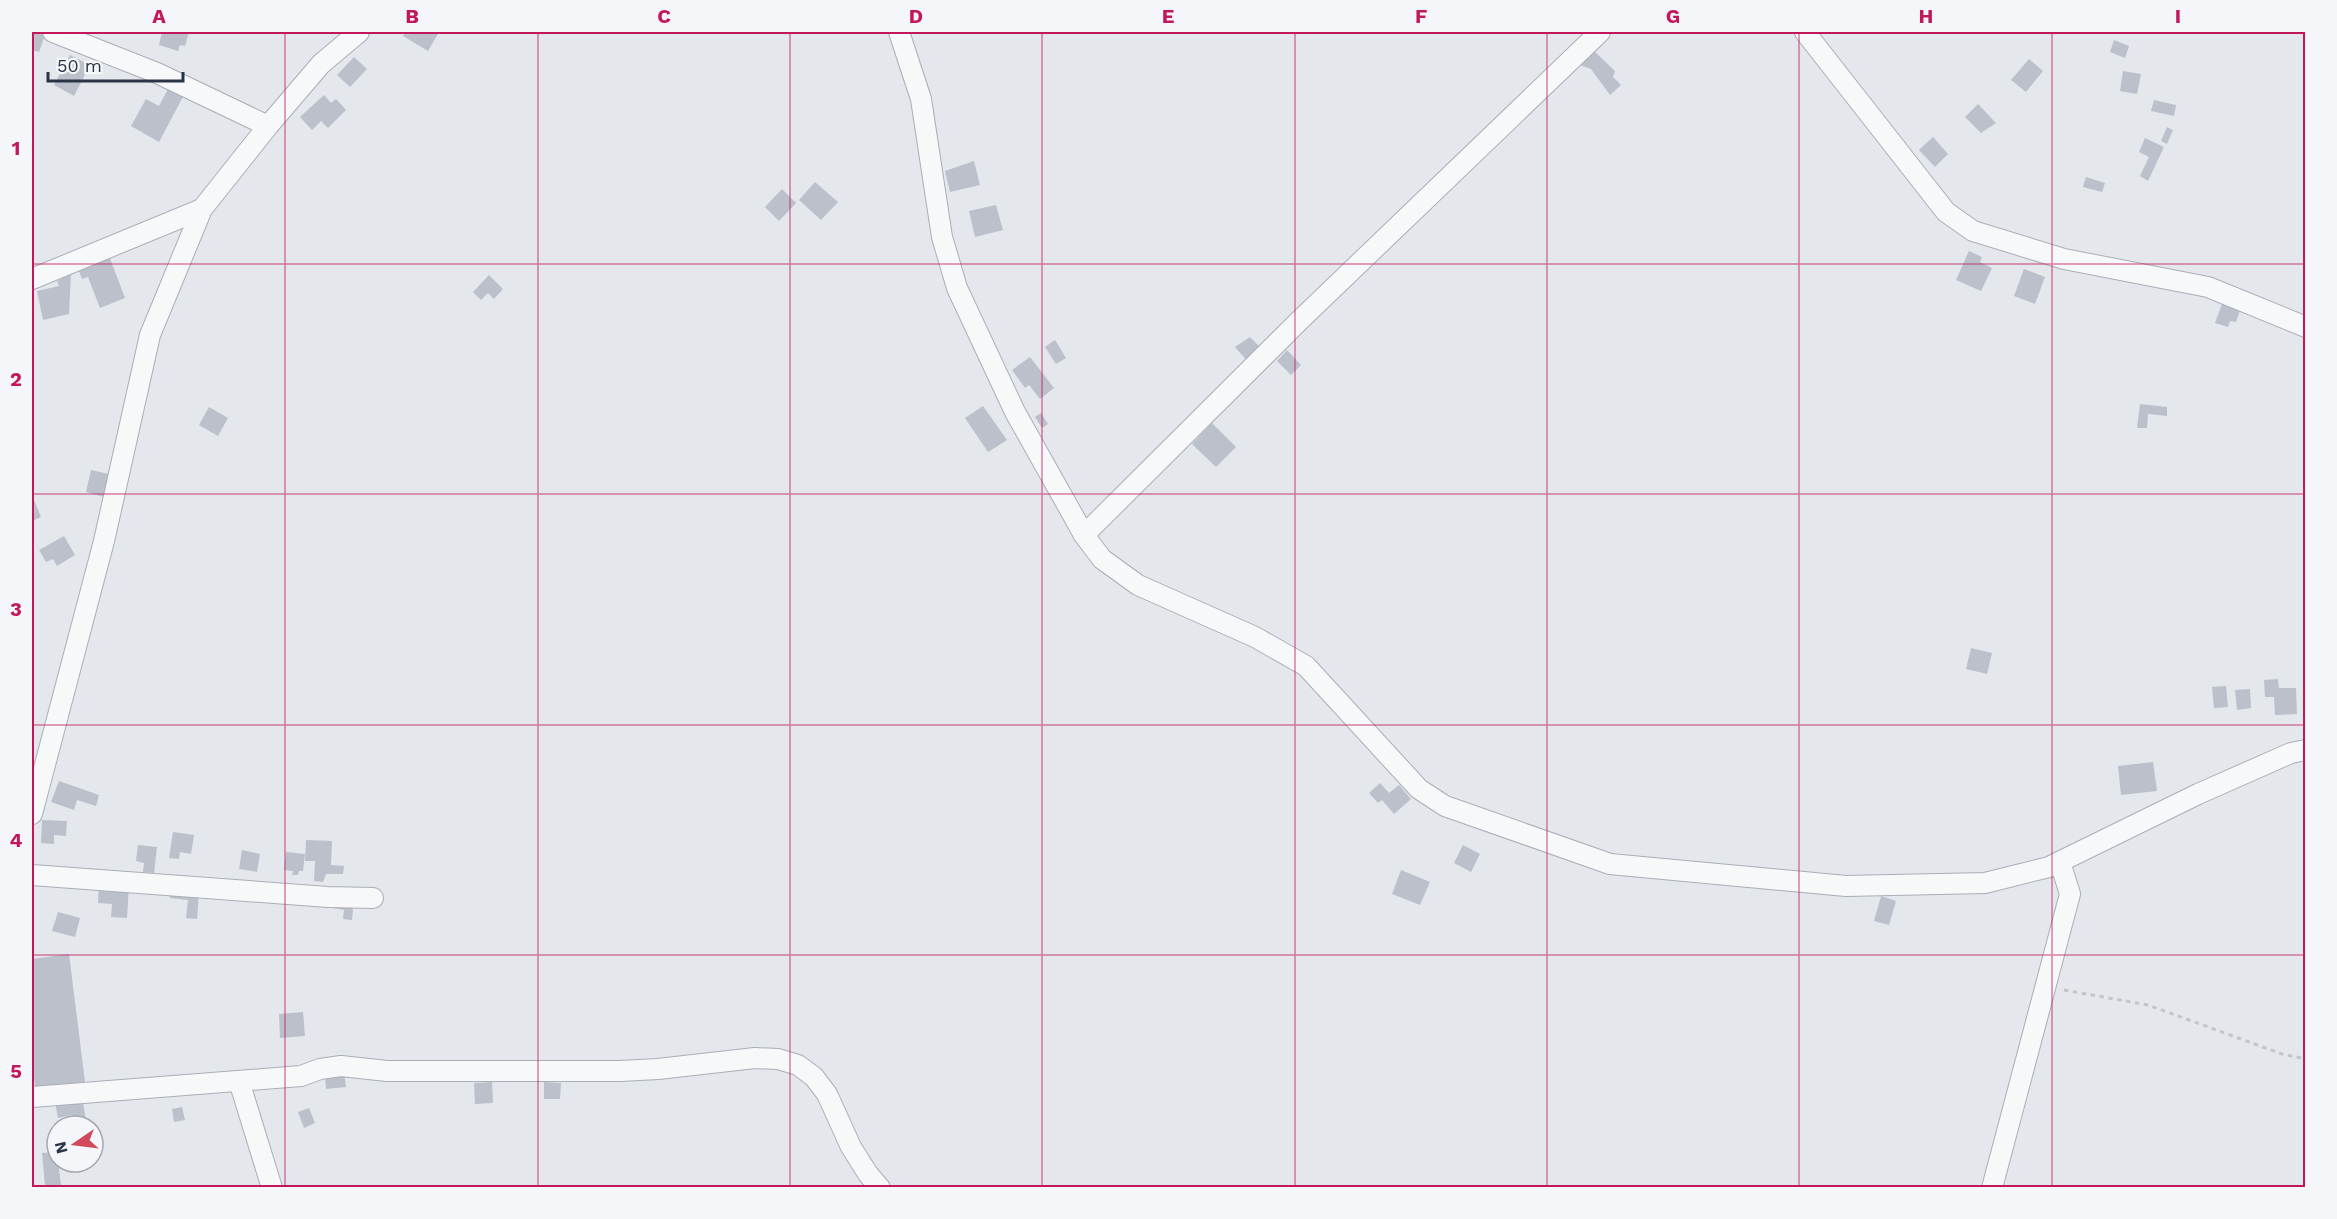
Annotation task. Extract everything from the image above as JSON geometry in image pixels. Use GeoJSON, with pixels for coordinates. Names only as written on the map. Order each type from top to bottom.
{"type":"FeatureCollection","features":[{"type":"Feature","properties":{"kind":"street"},"geometry":{"type":"LineString","coordinates":[[53,32],[157,73],[268,126]]}},
{"type":"Feature","properties":{"kind":"street"},"geometry":{"type":"LineString","coordinates":[[32,814],[104,541],[150,335],[202,209],[321,64],[359,32]]}},
{"type":"Feature","properties":{"kind":"street"},"geometry":{"type":"LineString","coordinates":[[899,32],[921,99],[942,237],[957,288],[1015,412],[1084,535],[1102,559],[1137,585],[1255,637],[1306,666],[1419,789],[1445,806],[1610,864],[1845,886],[1985,883],[2049,867],[2198,794],[2291,753],[2306,750]]}},
{"type":"Feature","properties":{"kind":"street"},"geometry":{"type":"LineString","coordinates":[[1084,535],[1299,321],[1600,32]]}},
{"type":"Feature","properties":{"kind":"street"},"geometry":{"type":"LineString","coordinates":[[1805,32],[1946,212],[1973,231],[2064,259],[2208,288],[2306,327]]}},
{"type":"Feature","properties":{"kind":"street"},"geometry":{"type":"LineString","coordinates":[[32,279],[202,209]]}},
{"type":"Feature","properties":{"kind":"street"},"geometry":{"type":"LineString","coordinates":[[1992,1188],[2070,894],[2060,862]]}},
{"type":"Feature","properties":{"kind":"street"},"geometry":{"type":"LineString","coordinates":[[32,875],[328,897],[374,898]]}},
{"type":"Feature","properties":{"kind":"street"},"geometry":{"type":"LineString","coordinates":[[32,1097],[301,1076],[320,1069],[341,1066],[387,1071],[620,1071],[755,1058],[778,1059],[798,1065],[814,1077],[827,1094],[851,1147],[880,1188]]}},
{"type":"Feature","properties":{"kind":"street"},"geometry":{"type":"LineString","coordinates":[[239,1081],[272,1188]]}},
{"type":"Feature","properties":{"kind":"path"},"geometry":{"type":"LineString","coordinates":[[2045,986],[2148,1005],[2282,1054],[2306,1059]]}},
{"type":"Feature","properties":{"kind":"building"},"geometry":{"type":"Polygon","coordinates":[[[32,32],[45,35],[39,52],[32,50],[32,32]]]}},
{"type":"Feature","properties":{"kind":"building"},"geometry":{"type":"Polygon","coordinates":[[[162,32],[189,32],[185,46],[180,45],[178,51],[159,45],[162,32]]]}},
{"type":"Feature","properties":{"kind":"building"},"geometry":{"type":"Polygon","coordinates":[[[406,32],[439,32],[428,51],[403,36],[406,32]]]}},
{"type":"Feature","properties":{"kind":"building"},"geometry":{"type":"Polygon","coordinates":[[[2114,40],[2129,46],[2125,58],[2110,52],[2114,40]]]}},
{"type":"Feature","properties":{"kind":"building"},"geometry":{"type":"Polygon","coordinates":[[[1593,50],[1615,71],[1613,77],[1621,85],[1610,95],[1591,69],[1580,65],[1593,50]]]}},
{"type":"Feature","properties":{"kind":"building"},"geometry":{"type":"Polygon","coordinates":[[[70,55],[90,65],[74,96],[54,85],[70,55]]]}},
{"type":"Feature","properties":{"kind":"building"},"geometry":{"type":"Polygon","coordinates":[[[354,57],[367,69],[350,87],[337,75],[354,57]]]}},
{"type":"Feature","properties":{"kind":"building"},"geometry":{"type":"Polygon","coordinates":[[[2029,59],[2043,71],[2026,92],[2011,80],[2029,59]]]}},
{"type":"Feature","properties":{"kind":"building"},"geometry":{"type":"Polygon","coordinates":[[[2123,71],[2141,74],[2137,94],[2120,91],[2123,71]]]}},
{"type":"Feature","properties":{"kind":"building"},"geometry":{"type":"Polygon","coordinates":[[[170,85],[185,93],[159,142],[131,126],[146,99],[159,106],[170,85]]]}},
{"type":"Feature","properties":{"kind":"building"},"geometry":{"type":"Polygon","coordinates":[[[324,95],[331,103],[336,99],[346,110],[328,128],[321,121],[312,130],[300,117],[324,95]]]}},
{"type":"Feature","properties":{"kind":"building"},"geometry":{"type":"Polygon","coordinates":[[[2154,100],[2176,105],[2174,116],[2151,111],[2154,100]]]}},
{"type":"Feature","properties":{"kind":"building"},"geometry":{"type":"Polygon","coordinates":[[[1978,104],[1996,123],[1981,133],[1965,117],[1978,104]]]}},
{"type":"Feature","properties":{"kind":"building"},"geometry":{"type":"Polygon","coordinates":[[[2167,127],[2173,130],[2167,144],[2161,141],[2167,127]]]}},
{"type":"Feature","properties":{"kind":"building"},"geometry":{"type":"Polygon","coordinates":[[[1933,137],[1948,154],[1935,167],[1919,150],[1933,137]]]}},
{"type":"Feature","properties":{"kind":"building"},"geometry":{"type":"Polygon","coordinates":[[[2145,138],[2164,147],[2148,181],[2140,176],[2149,157],[2139,152],[2145,138]]]}},
{"type":"Feature","properties":{"kind":"building"},"geometry":{"type":"Polygon","coordinates":[[[974,161],[980,185],[950,192],[945,171],[974,161]]]}},
{"type":"Feature","properties":{"kind":"building"},"geometry":{"type":"Polygon","coordinates":[[[2086,177],[2105,183],[2102,192],[2083,187],[2086,177]]]}},
{"type":"Feature","properties":{"kind":"building"},"geometry":{"type":"Polygon","coordinates":[[[815,182],[838,202],[821,220],[799,200],[815,182]]]}},
{"type":"Feature","properties":{"kind":"building"},"geometry":{"type":"Polygon","coordinates":[[[782,189],[796,203],[779,221],[765,207],[782,189]]]}},
{"type":"Feature","properties":{"kind":"building"},"geometry":{"type":"Polygon","coordinates":[[[996,205],[1003,230],[975,237],[969,211],[996,205]]]}},
{"type":"Feature","properties":{"kind":"building"},"geometry":{"type":"Polygon","coordinates":[[[1969,251],[1982,257],[1980,262],[1992,268],[1981,291],[1956,280],[1969,251]]]}},
{"type":"Feature","properties":{"kind":"building"},"geometry":{"type":"Polygon","coordinates":[[[109,256],[125,298],[100,308],[88,277],[82,279],[78,268],[109,256]]]}},
{"type":"Feature","properties":{"kind":"building"},"geometry":{"type":"Polygon","coordinates":[[[2024,269],[2045,277],[2035,304],[2014,296],[2024,269]]]}},
{"type":"Feature","properties":{"kind":"building"},"geometry":{"type":"Polygon","coordinates":[[[71,274],[69,314],[43,320],[37,291],[59,286],[57,281],[71,274]]]}},
{"type":"Feature","properties":{"kind":"building"},"geometry":{"type":"Polygon","coordinates":[[[489,275],[503,289],[494,299],[488,293],[481,300],[473,292],[489,275]]]}},
{"type":"Feature","properties":{"kind":"building"},"geometry":{"type":"Polygon","coordinates":[[[2223,301],[2241,307],[2236,322],[2230,321],[2228,327],[2215,323],[2223,301]]]}},
{"type":"Feature","properties":{"kind":"building"},"geometry":{"type":"Polygon","coordinates":[[[1250,337],[1264,351],[1248,362],[1235,347],[1250,337]]]}},
{"type":"Feature","properties":{"kind":"building"},"geometry":{"type":"Polygon","coordinates":[[[1055,340],[1066,358],[1056,364],[1045,347],[1055,340]]]}},
{"type":"Feature","properties":{"kind":"building"},"geometry":{"type":"Polygon","coordinates":[[[1287,350],[1301,365],[1291,375],[1277,361],[1287,350]]]}},
{"type":"Feature","properties":{"kind":"building"},"geometry":{"type":"Polygon","coordinates":[[[1030,357],[1054,388],[1040,399],[1029,385],[1025,388],[1012,370],[1030,357]]]}},
{"type":"Feature","properties":{"kind":"building"},"geometry":{"type":"Polygon","coordinates":[[[2140,404],[2167,407],[2167,416],[2148,414],[2147,428],[2137,428],[2140,404]]]}},
{"type":"Feature","properties":{"kind":"building"},"geometry":{"type":"Polygon","coordinates":[[[983,406],[1007,440],[988,452],[965,418],[983,406]]]}},
{"type":"Feature","properties":{"kind":"building"},"geometry":{"type":"Polygon","coordinates":[[[209,407],[228,418],[218,436],[199,425],[209,407]]]}},
{"type":"Feature","properties":{"kind":"building"},"geometry":{"type":"Polygon","coordinates":[[[1041,413],[1048,424],[1042,428],[1035,417],[1041,413]]]}},
{"type":"Feature","properties":{"kind":"building"},"geometry":{"type":"Polygon","coordinates":[[[1212,423],[1236,447],[1216,467],[1192,444],[1212,423]]]}},
{"type":"Feature","properties":{"kind":"building"},"geometry":{"type":"Polygon","coordinates":[[[91,470],[109,474],[104,497],[86,492],[91,470]]]}},
{"type":"Feature","properties":{"kind":"building"},"geometry":{"type":"Polygon","coordinates":[[[32,495],[41,517],[32,521],[32,495]]]}},
{"type":"Feature","properties":{"kind":"building"},"geometry":{"type":"Polygon","coordinates":[[[64,536],[75,555],[57,566],[53,559],[46,562],[39,550],[64,536]]]}},
{"type":"Feature","properties":{"kind":"building"},"geometry":{"type":"Polygon","coordinates":[[[1971,648],[1992,653],[1987,674],[1966,669],[1971,648]]]}},
{"type":"Feature","properties":{"kind":"building"},"geometry":{"type":"Polygon","coordinates":[[[2278,679],[2279,688],[2296,688],[2297,714],[2275,715],[2274,697],[2265,697],[2264,680],[2278,679]]]}},
{"type":"Feature","properties":{"kind":"building"},"geometry":{"type":"Polygon","coordinates":[[[2226,686],[2228,707],[2214,708],[2212,687],[2226,686]]]}},
{"type":"Feature","properties":{"kind":"building"},"geometry":{"type":"Polygon","coordinates":[[[2250,689],[2251,708],[2237,710],[2235,690],[2250,689]]]}},
{"type":"Feature","properties":{"kind":"building"},"geometry":{"type":"Polygon","coordinates":[[[2153,762],[2157,791],[2121,795],[2118,766],[2153,762]]]}},
{"type":"Feature","properties":{"kind":"building"},"geometry":{"type":"Polygon","coordinates":[[[59,781],[99,795],[96,806],[77,800],[74,810],[51,802],[59,781]]]}},
{"type":"Feature","properties":{"kind":"building"},"geometry":{"type":"Polygon","coordinates":[[[1380,783],[1389,793],[1399,785],[1411,799],[1394,814],[1382,800],[1378,803],[1369,793],[1380,783]]]}},
{"type":"Feature","properties":{"kind":"building"},"geometry":{"type":"Polygon","coordinates":[[[42,820],[67,821],[66,836],[54,835],[54,844],[41,843],[42,820]]]}},
{"type":"Feature","properties":{"kind":"building"},"geometry":{"type":"Polygon","coordinates":[[[173,832],[194,835],[191,854],[180,852],[179,859],[169,858],[173,832]]]}},
{"type":"Feature","properties":{"kind":"building"},"geometry":{"type":"Polygon","coordinates":[[[306,840],[332,841],[331,865],[344,866],[343,874],[326,874],[323,882],[314,881],[315,861],[305,861],[306,840]]]}},
{"type":"Feature","properties":{"kind":"building"},"geometry":{"type":"Polygon","coordinates":[[[138,845],[157,847],[154,873],[143,872],[144,863],[136,861],[138,845]]]}},
{"type":"Feature","properties":{"kind":"building"},"geometry":{"type":"Polygon","coordinates":[[[1463,845],[1480,854],[1471,872],[1454,863],[1463,845]]]}},
{"type":"Feature","properties":{"kind":"building"},"geometry":{"type":"Polygon","coordinates":[[[242,850],[260,854],[257,872],[239,869],[242,850]]]}},
{"type":"Feature","properties":{"kind":"building"},"geometry":{"type":"Polygon","coordinates":[[[286,852],[305,854],[303,871],[299,871],[298,875],[292,875],[293,871],[284,870],[286,852]]]}},
{"type":"Feature","properties":{"kind":"building"},"geometry":{"type":"Polygon","coordinates":[[[1401,870],[1430,882],[1420,905],[1392,894],[1401,870]]]}},
{"type":"Feature","properties":{"kind":"building"},"geometry":{"type":"Polygon","coordinates":[[[99,883],[129,885],[127,918],[111,917],[112,904],[98,903],[99,883]]]}},
{"type":"Feature","properties":{"kind":"building"},"geometry":{"type":"Polygon","coordinates":[[[171,889],[199,892],[197,919],[186,918],[188,900],[170,898],[171,889]]]}},
{"type":"Feature","properties":{"kind":"building"},"geometry":{"type":"Polygon","coordinates":[[[1881,896],[1896,901],[1889,925],[1874,921],[1881,896]]]}},
{"type":"Feature","properties":{"kind":"building"},"geometry":{"type":"Polygon","coordinates":[[[328,898],[348,900],[353,910],[352,920],[343,919],[344,910],[327,907],[328,898]]]}},
{"type":"Feature","properties":{"kind":"building"},"geometry":{"type":"Polygon","coordinates":[[[58,912],[80,918],[75,937],[52,931],[58,912]]]}},
{"type":"Feature","properties":{"kind":"building"},"geometry":{"type":"Polygon","coordinates":[[[69,954],[85,1082],[35,1088],[32,1056],[32,959],[69,954]]]}},
{"type":"Feature","properties":{"kind":"building"},"geometry":{"type":"Polygon","coordinates":[[[303,1012],[305,1036],[280,1038],[279,1014],[303,1012]]]}},
{"type":"Feature","properties":{"kind":"building"},"geometry":{"type":"Polygon","coordinates":[[[344,1072],[346,1087],[326,1089],[325,1075],[344,1072]]]}},
{"type":"Feature","properties":{"kind":"building"},"geometry":{"type":"Polygon","coordinates":[[[492,1082],[493,1103],[475,1104],[474,1083],[492,1082]]]}},
{"type":"Feature","properties":{"kind":"building"},"geometry":{"type":"Polygon","coordinates":[[[544,1082],[561,1083],[560,1099],[544,1099],[544,1082]]]}},
{"type":"Feature","properties":{"kind":"building"},"geometry":{"type":"Polygon","coordinates":[[[82,1097],[85,1114],[57,1114],[55,1102],[82,1097]]]}},
{"type":"Feature","properties":{"kind":"building"},"geometry":{"type":"Polygon","coordinates":[[[182,1107],[185,1120],[174,1122],[172,1109],[182,1107]]]}},
{"type":"Feature","properties":{"kind":"building"},"geometry":{"type":"Polygon","coordinates":[[[309,1108],[315,1123],[304,1128],[298,1112],[309,1108]]]}},
{"type":"Feature","properties":{"kind":"building"},"geometry":{"type":"Polygon","coordinates":[[[42,1153],[45,1153],[45,1174],[60,1174],[61,1185],[45,1186],[42,1153]]]}}]}
